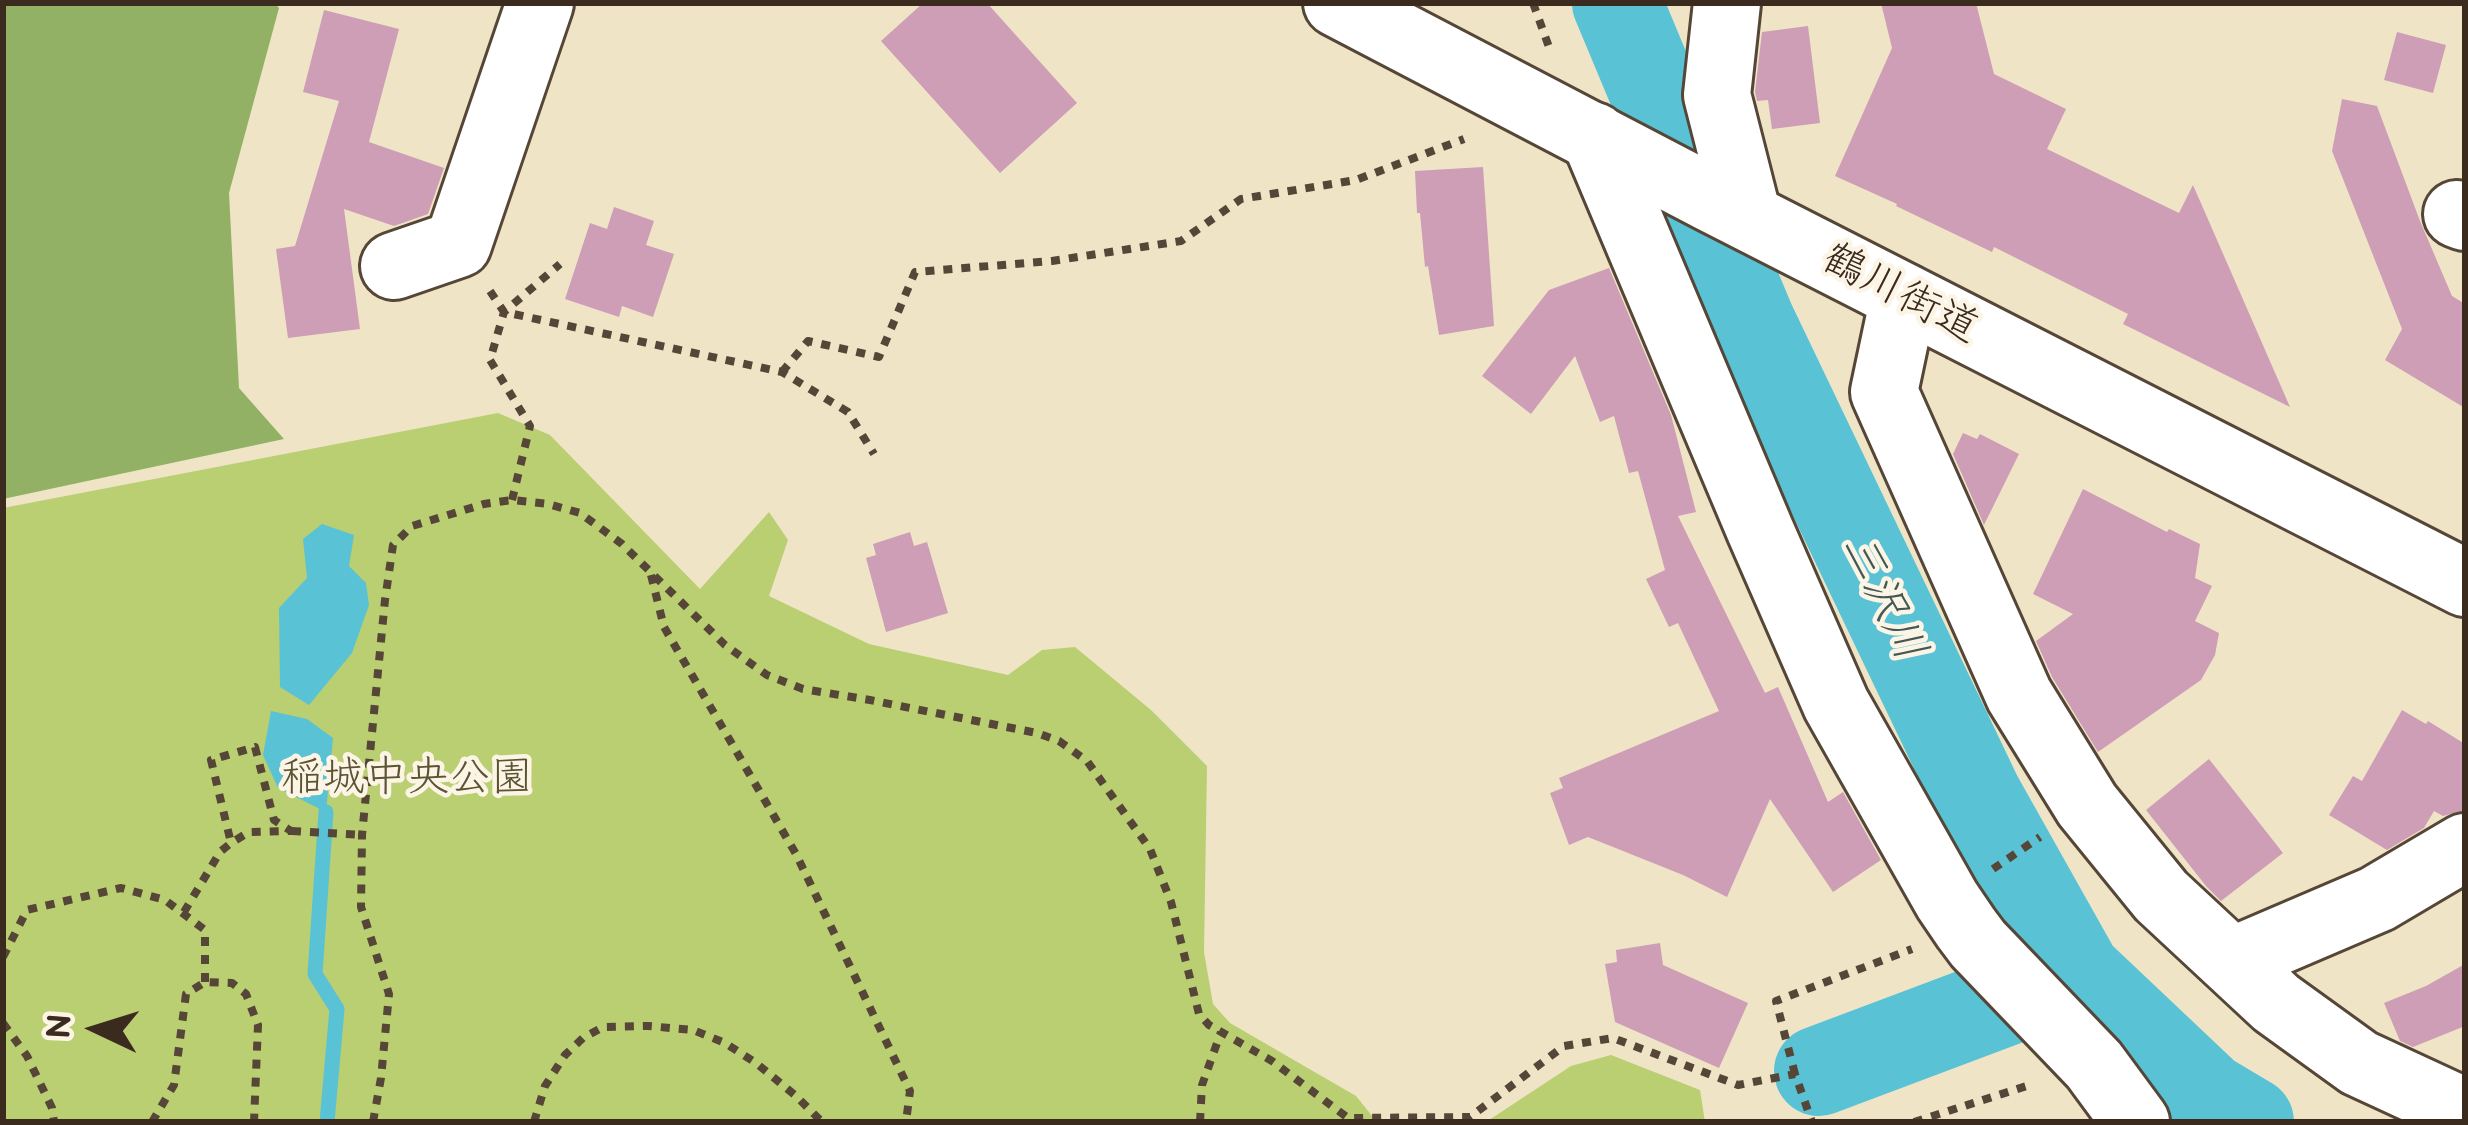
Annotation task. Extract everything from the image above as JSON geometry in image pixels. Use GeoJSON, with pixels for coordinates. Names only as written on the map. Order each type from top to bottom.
{"type":"FeatureCollection","features":[{"type":"Feature","properties":{"kind":"street"},"geometry":{"type":"LineString","coordinates":[[394,266],[458,244],[540,3]]}},
{"type":"Feature","properties":{"kind":"street","name":"鶴川街道"},"geometry":{"type":"LineString","coordinates":[[1337,3],[2465,583]]}},
{"type":"Feature","properties":{"kind":"street"},"geometry":{"type":"LineString","coordinates":[[1727,3],[1717,95],[1730,208]]}},
{"type":"Feature","properties":{"kind":"street"},"geometry":{"type":"LineString","coordinates":[[1594,136],[1836,704],[1964,924],[2086,1057],[2136,1122]]}},
{"type":"Feature","properties":{"kind":"street"},"geometry":{"type":"LineString","coordinates":[[1904,297],[1884,392],[2019,695],[2086,806],[2161,896],[2276,1003],[2359,1063],[2465,1112]]}},
{"type":"Feature","properties":{"kind":"street"},"geometry":{"type":"LineString","coordinates":[[2231,962],[2377,899],[2465,847]]}},
{"type":"Feature","properties":{"kind":"path"},"geometry":{"type":"LineString","coordinates":[[782,372],[808,340],[879,357],[915,272],[1052,261],[1181,241],[1241,199],[1356,180],[1464,139]]}},
{"type":"Feature","properties":{"kind":"path"},"geometry":{"type":"LineString","coordinates":[[512,500],[530,426],[490,360],[505,312],[560,264]]}},
{"type":"Feature","properties":{"kind":"path"},"geometry":{"type":"LineString","coordinates":[[505,312],[782,372],[848,412],[874,454]]}},
{"type":"Feature","properties":{"kind":"path"},"geometry":{"type":"LineString","coordinates":[[374,1122],[389,994],[362,907],[362,835],[394,545],[412,526],[512,500],[580,513],[622,544],[725,645],[766,675],[803,689],[1060,740],[1087,761],[1150,849],[1172,902],[1199,1014],[1348,1118],[1470,1118],[1564,1046],[1613,1038],[1738,1085],[1795,1074]]}},
{"type":"Feature","properties":{"kind":"path"},"geometry":{"type":"LineString","coordinates":[[651,575],[664,627],[796,854],[910,1090],[906,1122]]}},
{"type":"Feature","properties":{"kind":"path"},"geometry":{"type":"LineString","coordinates":[[231,843],[211,760],[254,747],[274,820],[291,831]]}},
{"type":"Feature","properties":{"kind":"path"},"geometry":{"type":"LineString","coordinates":[[1812,1122],[1776,1001],[1964,924],[2058,825]]}},
{"type":"Feature","properties":{"kind":"path"},"geometry":{"type":"LineString","coordinates":[[184,912],[220,852],[249,832],[362,835]]}},
{"type":"Feature","properties":{"kind":"path"},"geometry":{"type":"LineString","coordinates":[[3,957],[27,910],[121,888],[165,900],[205,930],[206,982]]}},
{"type":"Feature","properties":{"kind":"path"},"geometry":{"type":"LineString","coordinates":[[152,1122],[174,1085],[186,994],[206,982],[232,983],[247,994],[258,1025],[254,1122]]}},
{"type":"Feature","properties":{"kind":"path"},"geometry":{"type":"LineString","coordinates":[[3,1023],[27,1056],[54,1122]]}},
{"type":"Feature","properties":{"kind":"path"},"geometry":{"type":"LineString","coordinates":[[534,1122],[545,1086],[583,1038],[603,1028],[648,1026],[693,1030],[725,1043],[783,1085],[822,1122]]}},
{"type":"Feature","properties":{"kind":"path"},"geometry":{"type":"LineString","coordinates":[[1200,1122],[1202,1085],[1221,1032]]}},
{"type":"Feature","properties":{"kind":"path"},"geometry":{"type":"LineString","coordinates":[[1914,1122],[2086,1057]]}},
{"type":"Feature","properties":{"kind":"green space"},"geometry":{"type":"Polygon","coordinates":[[[3,3],[275,3],[279,8],[229,193],[239,388],[284,439],[3,499],[3,3]]]}},
{"type":"Feature","properties":{"kind":"green space","name":"稲城中央公園"},"geometry":{"type":"Polygon","coordinates":[[[498,413],[550,435],[700,589],[769,512],[788,540],[769,596],[869,644],[1008,675],[1042,650],[1075,647],[1151,710],[1207,766],[1204,952],[1213,1004],[1230,1023],[1356,1096],[1377,1122],[3,1122],[3,508],[498,413]]]}},
{"type":"Feature","properties":{"kind":"green space"},"geometry":{"type":"Polygon","coordinates":[[[1611,1055],[1700,1090],[1705,1122],[1486,1122],[1571,1066],[1611,1055]]]}},
{"type":"Feature","properties":{"kind":"water"},"geometry":{"type":"Polygon","coordinates":[[[322,524],[354,535],[349,566],[366,583],[369,605],[352,653],[309,705],[280,687],[279,608],[307,578],[303,539],[322,524]]]}},
{"type":"Feature","properties":{"kind":"water"},"geometry":{"type":"Polygon","coordinates":[[[271,711],[307,719],[333,738],[326,812],[278,788],[263,755],[271,711]]]}},
{"type":"Feature","properties":{"kind":"building"},"geometry":{"type":"Polygon","coordinates":[[[923,3],[987,3],[1077,103],[1000,173],[881,41],[923,3]]]}},
{"type":"Feature","properties":{"kind":"building"},"geometry":{"type":"Polygon","coordinates":[[[1881,3],[1976,3],[1994,74],[2066,109],[2047,149],[2179,213],[2193,185],[2290,407],[2123,324],[2128,314],[1835,176],[1892,48],[1881,3]]]}},
{"type":"Feature","properties":{"kind":"building"},"geometry":{"type":"Polygon","coordinates":[[[324,10],[399,29],[369,142],[444,168],[428,214],[394,226],[344,209],[360,329],[288,338],[276,249],[295,246],[339,101],[303,92],[324,10]]]}},
{"type":"Feature","properties":{"kind":"building"},"geometry":{"type":"Polygon","coordinates":[[[1808,26],[1820,123],[1772,129],[1768,100],[1757,101],[1755,92],[1762,32],[1808,26]]]}},
{"type":"Feature","properties":{"kind":"building"},"geometry":{"type":"Polygon","coordinates":[[[2397,32],[2446,45],[2433,93],[2384,80],[2397,32]]]}},
{"type":"Feature","properties":{"kind":"building"},"geometry":{"type":"Polygon","coordinates":[[[2342,99],[2377,106],[2452,296],[2465,304],[2465,408],[2385,360],[2402,329],[2332,151],[2342,99]]]}},
{"type":"Feature","properties":{"kind":"building"},"geometry":{"type":"Polygon","coordinates":[[[1483,167],[1494,326],[1439,335],[1417,213],[1415,171],[1483,167]]]}},
{"type":"Feature","properties":{"kind":"building"},"geometry":{"type":"Polygon","coordinates":[[[614,207],[654,221],[646,245],[674,254],[653,317],[622,306],[619,317],[565,299],[590,223],[607,229],[614,207]]]}},
{"type":"Feature","properties":{"kind":"building"},"geometry":{"type":"Polygon","coordinates":[[[1609,268],[1671,415],[1696,512],[1678,516],[1765,693],[1778,687],[1828,802],[1843,792],[1881,860],[1833,892],[1770,799],[1727,897],[1588,837],[1569,845],[1550,793],[1563,788],[1559,778],[1719,711],[1678,623],[1669,627],[1646,579],[1665,570],[1638,471],[1629,473],[1614,416],[1600,422],[1575,356],[1531,414],[1482,376],[1549,290],[1609,268]]]}},
{"type":"Feature","properties":{"kind":"building"},"geometry":{"type":"Polygon","coordinates":[[[1963,433],[1977,439],[1980,434],[2019,454],[1984,525],[1953,454],[1963,433]]]}},
{"type":"Feature","properties":{"kind":"building"},"geometry":{"type":"Polygon","coordinates":[[[2083,489],[2200,544],[2195,578],[2212,586],[2195,621],[2219,633],[2215,655],[2201,680],[2098,752],[2036,641],[2073,614],[2033,594],[2083,489]]]}},
{"type":"Feature","properties":{"kind":"building"},"geometry":{"type":"Polygon","coordinates":[[[910,532],[914,546],[927,542],[948,613],[886,632],[866,558],[876,555],[873,544],[910,532]]]}},
{"type":"Feature","properties":{"kind":"building"},"geometry":{"type":"Polygon","coordinates":[[[2402,710],[2465,744],[2465,810],[2443,816],[2434,811],[2424,828],[2387,850],[2329,815],[2353,776],[2362,781],[2402,710]]]}},
{"type":"Feature","properties":{"kind":"building"},"geometry":{"type":"Polygon","coordinates":[[[2209,759],[2283,853],[2221,901],[2146,810],[2209,759]]]}},
{"type":"Feature","properties":{"kind":"building"},"geometry":{"type":"Polygon","coordinates":[[[1660,943],[1663,965],[1748,1003],[1719,1068],[1615,1022],[1605,964],[1617,962],[1616,950],[1660,943]]]}},
{"type":"Feature","properties":{"kind":"building"},"geometry":{"type":"Polygon","coordinates":[[[2465,964],[2465,1026],[2413,1047],[2400,1041],[2384,1003],[2465,964]]]}},
{"type":"Feature","properties":{"kind":"waterway","name":"三沢川"},"geometry":{"type":"LineString","coordinates":[[1617,3],[1751,324],[1977,796],[2077,974],[2207,1097],[2249,1122]]}},
{"type":"Feature","properties":{"kind":"waterway"},"geometry":{"type":"LineString","coordinates":[[326,812],[315,974],[337,1009],[327,1122]]}},
{"type":"Feature","properties":{"kind":"waterway"},"geometry":{"type":"LineString","coordinates":[[1819,1071],[2077,974]]}}]}
